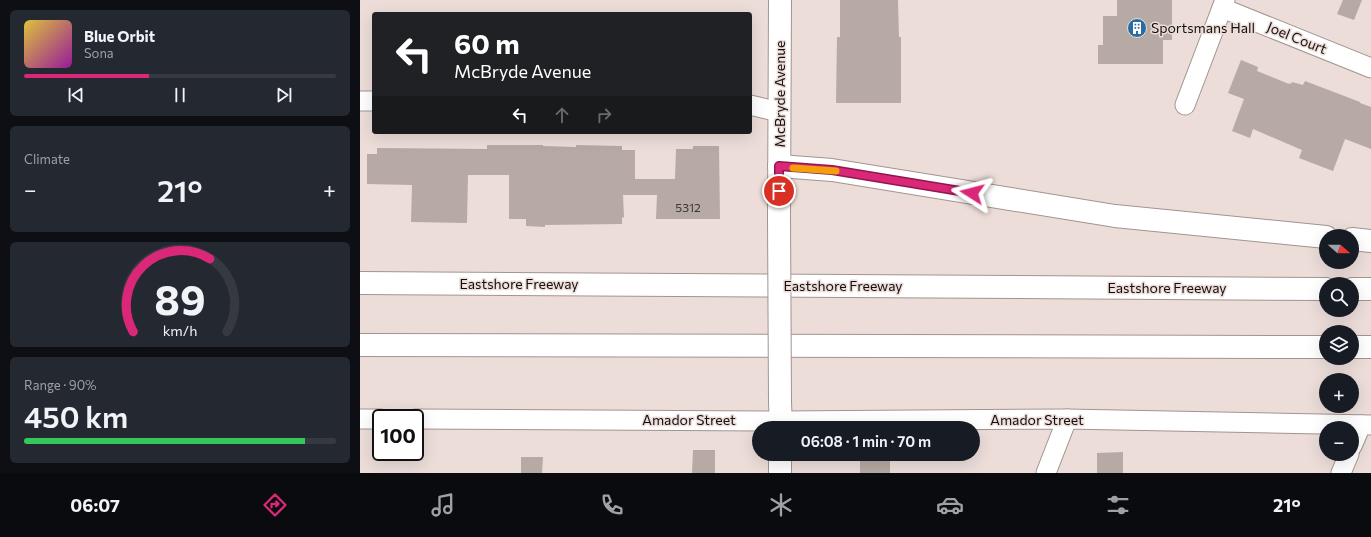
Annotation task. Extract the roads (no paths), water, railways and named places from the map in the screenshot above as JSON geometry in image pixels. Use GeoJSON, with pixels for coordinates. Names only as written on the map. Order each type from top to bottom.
{"type":"FeatureCollection","features":[{"type":"Feature","properties":{"kind":"main road","name":"McBryde Avenue"},"geometry":{"type":"LineString","coordinates":[[780,0],[779,216],[781,417]]}},
{"type":"Feature","properties":{"kind":"main road"},"geometry":{"type":"LineString","coordinates":[[779,166],[832,170],[1114,216],[1319,236]]}},
{"type":"Feature","properties":{"kind":"main road"},"geometry":{"type":"LineString","coordinates":[[1359,240],[1371,241]]}},
{"type":"Feature","properties":{"kind":"main road","name":"Eastshore Freeway"},"geometry":{"type":"LineString","coordinates":[[360,283],[1319,289]]}},
{"type":"Feature","properties":{"kind":"main road"},"geometry":{"type":"LineString","coordinates":[[1359,289],[1371,289]]}},
{"type":"Feature","properties":{"kind":"main road"},"geometry":{"type":"LineString","coordinates":[[360,345],[1319,347]]}},
{"type":"Feature","properties":{"kind":"main road"},"geometry":{"type":"LineString","coordinates":[[1359,347],[1371,347]]}},
{"type":"Feature","properties":{"kind":"main road"},"geometry":{"type":"LineString","coordinates":[[780,461],[780,473]]}},
{"type":"Feature","properties":{"kind":"street"},"geometry":{"type":"LineString","coordinates":[[1185,105],[1224,4]]}},
{"type":"Feature","properties":{"kind":"street","name":"Joel Court"},"geometry":{"type":"LineString","coordinates":[[1224,4],[1371,68]]}},
{"type":"Feature","properties":{"kind":"street"},"geometry":{"type":"LineString","coordinates":[[360,101],[372,101]]}},
{"type":"Feature","properties":{"kind":"street"},"geometry":{"type":"LineString","coordinates":[[752,105],[779,112]]}},
{"type":"Feature","properties":{"kind":"street","name":"Amador Street"},"geometry":{"type":"LineString","coordinates":[[424,419],[781,417],[1067,419],[1366,425]]}},
{"type":"Feature","properties":{"kind":"street"},"geometry":{"type":"LineString","coordinates":[[360,419],[372,419]]}},
{"type":"Feature","properties":{"kind":"street"},"geometry":{"type":"LineString","coordinates":[[1046,473],[1067,419]]}},
{"type":"Feature","properties":{"kind":"street"},"geometry":{"type":"LineString","coordinates":[[1359,436],[1366,425]]}},
{"type":"Feature","properties":{"kind":"street"},"geometry":{"type":"LineString","coordinates":[[1341,473],[1345,461]]}},
{"type":"Feature","properties":{"kind":"place","name":"Sportsmans Hall"},"geometry":{"type":"Point","coordinates":[1137,28]}}]}
